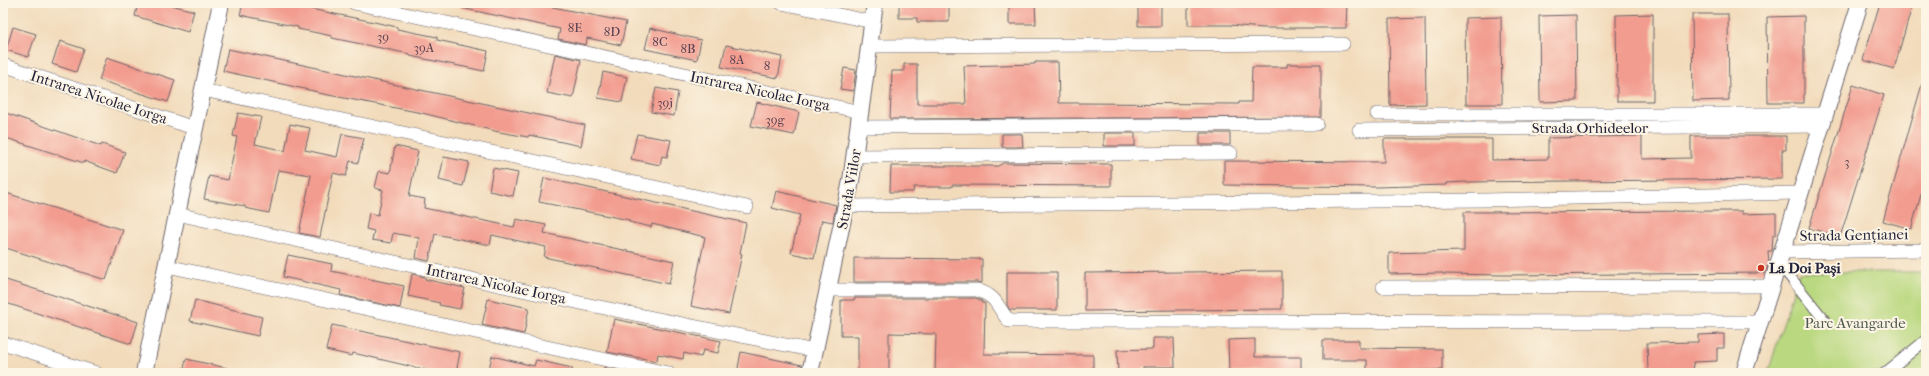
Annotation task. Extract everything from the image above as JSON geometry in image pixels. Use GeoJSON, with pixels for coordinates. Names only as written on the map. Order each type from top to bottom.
{"type":"FeatureCollection","features":[{"type":"Feature","properties":{"kind":"street","name":"Intrarea Nicolae Iorga"},"geometry":{"type":"LineString","coordinates":[[354,3],[860,120],[1317,124]]}},
{"type":"Feature","properties":{"kind":"street"},"geometry":{"type":"LineString","coordinates":[[781,3],[873,22]]}},
{"type":"Feature","properties":{"kind":"street","name":"Strada Viilor"},"geometry":{"type":"LineString","coordinates":[[810,373],[847,206],[875,3]]}},
{"type":"Feature","properties":{"kind":"street"},"geometry":{"type":"LineString","coordinates":[[1744,373],[1822,120],[1860,3]]}},
{"type":"Feature","properties":{"kind":"street"},"geometry":{"type":"LineString","coordinates":[[144,373],[203,90],[217,4]]}},
{"type":"Feature","properties":{"kind":"street"},"geometry":{"type":"LineString","coordinates":[[870,46],[1343,44]]}},
{"type":"Feature","properties":{"kind":"street","name":"Intrarea Nicolae Iorga"},"geometry":{"type":"LineString","coordinates":[[3,65],[194,128]]}},
{"type":"Feature","properties":{"kind":"street"},"geometry":{"type":"LineString","coordinates":[[203,90],[747,207]]}},
{"type":"Feature","properties":{"kind":"street"},"geometry":{"type":"LineString","coordinates":[[1377,114],[1822,120]]}},
{"type":"Feature","properties":{"kind":"street","name":"Strada Orhideelor"},"geometry":{"type":"LineString","coordinates":[[1360,130],[1822,120]]}},
{"type":"Feature","properties":{"kind":"street"},"geometry":{"type":"LineString","coordinates":[[855,156],[1231,153]]}},
{"type":"Feature","properties":{"kind":"street"},"geometry":{"type":"LineString","coordinates":[[847,206],[1484,200],[1800,193]]}},
{"type":"Feature","properties":{"kind":"street","name":"Intrarea Nicolae Iorga"},"geometry":{"type":"LineString","coordinates":[[177,214],[586,304],[815,350]]}},
{"type":"Feature","properties":{"kind":"street","name":"Strada Gențianei"},"geometry":{"type":"LineString","coordinates":[[1780,258],[1926,250]]}},
{"type":"Feature","properties":{"kind":"street"},"geometry":{"type":"LineString","coordinates":[[1780,258],[1825,322]]}},
{"type":"Feature","properties":{"kind":"street"},"geometry":{"type":"LineString","coordinates":[[167,266],[668,373]]}},
{"type":"Feature","properties":{"kind":"street"},"geometry":{"type":"LineString","coordinates":[[1383,287],[1771,286]]}},
{"type":"Feature","properties":{"kind":"street"},"geometry":{"type":"LineString","coordinates":[[828,290],[977,290],[989,294],[998,302],[1002,314],[1009,321],[1760,322]]}},
{"type":"Feature","properties":{"kind":"street"},"geometry":{"type":"LineString","coordinates":[[1885,373],[1926,340]]}},
{"type":"Feature","properties":{"kind":"street"},"geometry":{"type":"LineString","coordinates":[[3,343],[96,373]]}},
{"type":"Feature","properties":{"kind":"green space","name":"Parc Avangarde"},"geometry":{"type":"Polygon","coordinates":[[[1799,272],[1926,272],[1926,373],[1768,373],[1799,272]]]}},
{"type":"Feature","properties":{"kind":"building"},"geometry":{"type":"Polygon","coordinates":[[[138,3],[164,3],[194,11],[188,32],[135,16],[138,3]]]}},
{"type":"Feature","properties":{"kind":"building"},"geometry":{"type":"Polygon","coordinates":[[[243,3],[292,3],[291,5],[397,27],[397,29],[437,37],[437,40],[488,51],[484,71],[410,56],[410,54],[332,38],[332,36],[298,29],[298,27],[240,15],[243,3]]]}},
{"type":"Feature","properties":{"kind":"building"},"geometry":{"type":"Polygon","coordinates":[[[461,3],[549,3],[548,6],[626,22],[621,45],[587,38],[586,45],[558,39],[560,29],[461,8],[461,3]]]}},
{"type":"Feature","properties":{"kind":"building"},"geometry":{"type":"Polygon","coordinates":[[[899,3],[949,3],[949,22],[917,22],[917,18],[899,18],[899,3]]]}},
{"type":"Feature","properties":{"kind":"building"},"geometry":{"type":"Polygon","coordinates":[[[1009,3],[1035,3],[1036,24],[1009,24],[1009,3]]]}},
{"type":"Feature","properties":{"kind":"building"},"geometry":{"type":"Polygon","coordinates":[[[1138,3],[1161,3],[1161,26],[1138,26],[1138,3]]]}},
{"type":"Feature","properties":{"kind":"building"},"geometry":{"type":"Polygon","coordinates":[[[1188,3],[1347,4],[1346,28],[1263,28],[1229,25],[1188,25],[1188,3]]]}},
{"type":"Feature","properties":{"kind":"building"},"geometry":{"type":"Polygon","coordinates":[[[1880,3],[1913,3],[1894,69],[1863,60],[1880,3]]]}},
{"type":"Feature","properties":{"kind":"building"},"geometry":{"type":"Polygon","coordinates":[[[1653,14],[1653,101],[1617,101],[1616,15],[1653,14]]]}},
{"type":"Feature","properties":{"kind":"building"},"geometry":{"type":"Polygon","coordinates":[[[1692,14],[1728,14],[1729,100],[1693,101],[1692,14]]]}},
{"type":"Feature","properties":{"kind":"building"},"geometry":{"type":"Polygon","coordinates":[[[1576,15],[1577,101],[1540,102],[1539,16],[1576,15]]]}},
{"type":"Feature","properties":{"kind":"building"},"geometry":{"type":"Polygon","coordinates":[[[1804,16],[1804,103],[1768,103],[1767,17],[1804,16]]]}},
{"type":"Feature","properties":{"kind":"building"},"geometry":{"type":"Polygon","coordinates":[[[1501,17],[1502,104],[1466,104],[1465,18],[1501,17]]]}},
{"type":"Feature","properties":{"kind":"building"},"geometry":{"type":"Polygon","coordinates":[[[1425,18],[1426,104],[1390,105],[1389,19],[1425,18]]]}},
{"type":"Feature","properties":{"kind":"building"},"geometry":{"type":"Polygon","coordinates":[[[13,27],[36,34],[28,57],[6,50],[13,27]]]}},
{"type":"Feature","properties":{"kind":"building"},"geometry":{"type":"Polygon","coordinates":[[[650,28],[701,40],[697,60],[645,49],[650,28]]]}},
{"type":"Feature","properties":{"kind":"building"},"geometry":{"type":"Polygon","coordinates":[[[60,41],[84,49],[76,72],[52,64],[60,41]]]}},
{"type":"Feature","properties":{"kind":"building"},"geometry":{"type":"Polygon","coordinates":[[[726,45],[782,57],[778,78],[721,67],[726,45]]]}},
{"type":"Feature","properties":{"kind":"building"},"geometry":{"type":"Polygon","coordinates":[[[228,49],[585,125],[581,146],[529,135],[528,137],[499,132],[422,113],[318,93],[223,71],[228,49]]]}},
{"type":"Feature","properties":{"kind":"building"},"geometry":{"type":"Polygon","coordinates":[[[555,54],[581,60],[573,98],[547,93],[555,54]]]}},
{"type":"Feature","properties":{"kind":"building"},"geometry":{"type":"Polygon","coordinates":[[[107,57],[175,80],[168,102],[99,80],[107,57]]]}},
{"type":"Feature","properties":{"kind":"building"},"geometry":{"type":"Polygon","coordinates":[[[1035,62],[1058,62],[1059,103],[1239,104],[1239,102],[1251,102],[1252,67],[1287,67],[1287,64],[1321,64],[1321,117],[890,119],[892,71],[904,71],[904,64],[917,64],[917,104],[966,104],[964,66],[1035,64],[1035,62]]]}},
{"type":"Feature","properties":{"kind":"building"},"geometry":{"type":"Polygon","coordinates":[[[844,68],[856,70],[853,91],[840,89],[844,68]]]}},
{"type":"Feature","properties":{"kind":"building"},"geometry":{"type":"Polygon","coordinates":[[[603,72],[627,77],[622,102],[598,98],[603,72]]]}},
{"type":"Feature","properties":{"kind":"building"},"geometry":{"type":"Polygon","coordinates":[[[1922,84],[1926,85],[1926,178],[1911,229],[1883,221],[1922,84]]]}},
{"type":"Feature","properties":{"kind":"building"},"geometry":{"type":"Polygon","coordinates":[[[1853,85],[1884,95],[1840,237],[1809,228],[1853,85]]]}},
{"type":"Feature","properties":{"kind":"building"},"geometry":{"type":"Polygon","coordinates":[[[656,88],[678,92],[674,116],[651,112],[656,88]]]}},
{"type":"Feature","properties":{"kind":"building"},"geometry":{"type":"Polygon","coordinates":[[[757,102],[799,112],[794,135],[751,126],[757,102]]]}},
{"type":"Feature","properties":{"kind":"building"},"geometry":{"type":"Polygon","coordinates":[[[3,112],[101,146],[102,144],[125,152],[117,173],[84,161],[84,163],[3,137],[3,112]]]}},
{"type":"Feature","properties":{"kind":"building"},"geometry":{"type":"Polygon","coordinates":[[[238,113],[261,117],[255,144],[285,151],[290,124],[310,128],[305,150],[337,157],[342,134],[364,138],[358,163],[350,161],[346,176],[333,173],[320,237],[299,233],[311,175],[278,170],[269,213],[245,208],[245,206],[204,199],[209,176],[228,180],[237,137],[233,136],[238,113]]]}},
{"type":"Feature","properties":{"kind":"building"},"geometry":{"type":"Polygon","coordinates":[[[1104,133],[1135,133],[1135,146],[1104,146],[1104,133]]]}},
{"type":"Feature","properties":{"kind":"building"},"geometry":{"type":"Polygon","coordinates":[[[1200,133],[1230,133],[1230,145],[1200,145],[1200,133]]]}},
{"type":"Feature","properties":{"kind":"building"},"geometry":{"type":"Polygon","coordinates":[[[637,134],[671,140],[667,157],[662,156],[660,165],[631,159],[637,134]]]}},
{"type":"Feature","properties":{"kind":"building"},"geometry":{"type":"Polygon","coordinates":[[[1002,134],[1022,134],[1023,147],[1002,147],[1002,134]]]}},
{"type":"Feature","properties":{"kind":"building"},"geometry":{"type":"Polygon","coordinates":[[[1642,136],[1642,159],[1691,158],[1691,136],[1786,136],[1786,150],[1782,150],[1782,179],[1465,182],[1447,183],[1447,185],[1376,187],[1224,185],[1224,161],[1384,162],[1384,139],[1492,139],[1492,160],[1548,159],[1548,138],[1642,136]]]}},
{"type":"Feature","properties":{"kind":"building"},"geometry":{"type":"Polygon","coordinates":[[[395,146],[418,151],[409,196],[425,199],[424,208],[514,227],[516,219],[546,225],[544,233],[674,261],[669,284],[544,257],[546,247],[492,235],[490,245],[435,234],[429,261],[416,258],[419,238],[393,233],[391,243],[372,240],[374,231],[366,229],[369,213],[378,215],[383,190],[375,188],[379,171],[390,173],[395,146]]]}},
{"type":"Feature","properties":{"kind":"building"},"geometry":{"type":"Polygon","coordinates":[[[444,157],[469,162],[463,186],[439,180],[444,157]]]}},
{"type":"Feature","properties":{"kind":"building"},"geometry":{"type":"Polygon","coordinates":[[[1003,163],[1111,164],[1111,186],[952,185],[952,187],[914,187],[913,192],[890,192],[891,166],[998,166],[1003,163]]]}},
{"type":"Feature","properties":{"kind":"building"},"geometry":{"type":"Polygon","coordinates":[[[493,168],[518,173],[513,196],[489,191],[493,168]]]}},
{"type":"Feature","properties":{"kind":"building"},"geometry":{"type":"Polygon","coordinates":[[[544,178],[746,223],[740,253],[742,254],[729,314],[691,306],[705,237],[652,224],[651,227],[629,222],[629,220],[539,202],[544,178]]]}},
{"type":"Feature","properties":{"kind":"building"},"geometry":{"type":"Polygon","coordinates":[[[776,191],[836,205],[833,222],[822,220],[814,258],[791,253],[800,215],[772,208],[776,191]]]}},
{"type":"Feature","properties":{"kind":"building"},"geometry":{"type":"Polygon","coordinates":[[[3,192],[123,230],[106,280],[3,247],[3,192]]]}},
{"type":"Feature","properties":{"kind":"building"},"geometry":{"type":"Polygon","coordinates":[[[1742,211],[1742,214],[1776,213],[1776,235],[1773,235],[1772,251],[1768,251],[1769,263],[1765,273],[1502,275],[1443,273],[1389,274],[1389,253],[1464,251],[1464,212],[1742,211]]]}},
{"type":"Feature","properties":{"kind":"building"},"geometry":{"type":"Polygon","coordinates":[[[288,255],[332,264],[331,271],[404,286],[400,308],[340,295],[341,290],[283,277],[288,255]]]}},
{"type":"Feature","properties":{"kind":"building"},"geometry":{"type":"Polygon","coordinates":[[[854,258],[982,259],[982,283],[854,282],[854,258]]]}},
{"type":"Feature","properties":{"kind":"building"},"geometry":{"type":"Polygon","coordinates":[[[1282,271],[1282,309],[1085,311],[1085,273],[1282,271]]]}},
{"type":"Feature","properties":{"kind":"building"},"geometry":{"type":"Polygon","coordinates":[[[1007,272],[1057,272],[1057,310],[1010,310],[1007,305],[1007,272]]]}},
{"type":"Feature","properties":{"kind":"building"},"geometry":{"type":"Polygon","coordinates":[[[412,274],[425,277],[425,279],[465,288],[460,309],[439,305],[440,303],[408,296],[412,274]]]}},
{"type":"Feature","properties":{"kind":"building"},"geometry":{"type":"Polygon","coordinates":[[[3,279],[138,322],[131,344],[3,302],[3,279]]]}},
{"type":"Feature","properties":{"kind":"building"},"geometry":{"type":"Polygon","coordinates":[[[854,298],[976,298],[982,301],[982,303],[985,303],[984,354],[1093,355],[1093,373],[935,373],[936,334],[889,333],[889,373],[858,373],[858,336],[841,336],[841,300],[854,300],[854,298]]]}},
{"type":"Feature","properties":{"kind":"building"},"geometry":{"type":"Polygon","coordinates":[[[488,299],[529,308],[524,334],[482,325],[488,299]]]}},
{"type":"Feature","properties":{"kind":"building"},"geometry":{"type":"Polygon","coordinates":[[[195,300],[262,317],[258,336],[190,321],[195,300]]]}},
{"type":"Feature","properties":{"kind":"building"},"geometry":{"type":"Polygon","coordinates":[[[614,319],[721,341],[718,353],[703,350],[701,357],[684,353],[683,359],[658,354],[657,361],[607,352],[614,319]]]}},
{"type":"Feature","properties":{"kind":"building"},"geometry":{"type":"Polygon","coordinates":[[[332,325],[460,352],[456,373],[439,373],[353,353],[352,356],[326,350],[332,325]]]}},
{"type":"Feature","properties":{"kind":"building"},"geometry":{"type":"Polygon","coordinates":[[[1724,334],[1724,348],[1717,348],[1717,361],[1693,362],[1694,373],[1648,373],[1647,343],[1698,342],[1698,335],[1724,334]]]}},
{"type":"Feature","properties":{"kind":"building"},"geometry":{"type":"Polygon","coordinates":[[[1153,338],[1174,338],[1175,367],[1143,367],[1143,373],[1118,373],[1117,350],[1153,349],[1153,338]]]}},
{"type":"Feature","properties":{"kind":"building"},"geometry":{"type":"Polygon","coordinates":[[[1255,339],[1255,357],[1301,357],[1301,373],[1276,373],[1276,371],[1229,373],[1228,340],[1255,339]]]}},
{"type":"Feature","properties":{"kind":"building"},"geometry":{"type":"Polygon","coordinates":[[[1323,340],[1359,340],[1359,348],[1442,349],[1442,370],[1367,371],[1367,360],[1323,360],[1323,340]]]}},
{"type":"Feature","properties":{"kind":"building"},"geometry":{"type":"Polygon","coordinates":[[[741,352],[802,365],[801,373],[737,373],[741,352]]]}},
{"type":"Feature","properties":{"kind":"building"},"geometry":{"type":"Polygon","coordinates":[[[492,356],[534,366],[536,360],[572,368],[572,373],[488,373],[492,356]]]}},
{"type":"Feature","properties":{"kind":"building"},"geometry":{"type":"Polygon","coordinates":[[[186,359],[227,368],[227,373],[183,373],[186,359]]]}},
{"type":"Feature","properties":{"kind":"building"},"geometry":{"type":"Polygon","coordinates":[[[604,367],[618,371],[618,373],[603,373],[604,367]]]}},
{"type":"Feature","properties":{"kind":"place","name":"La Doi Pași"},"geometry":{"type":"Point","coordinates":[1761,268]}}]}
